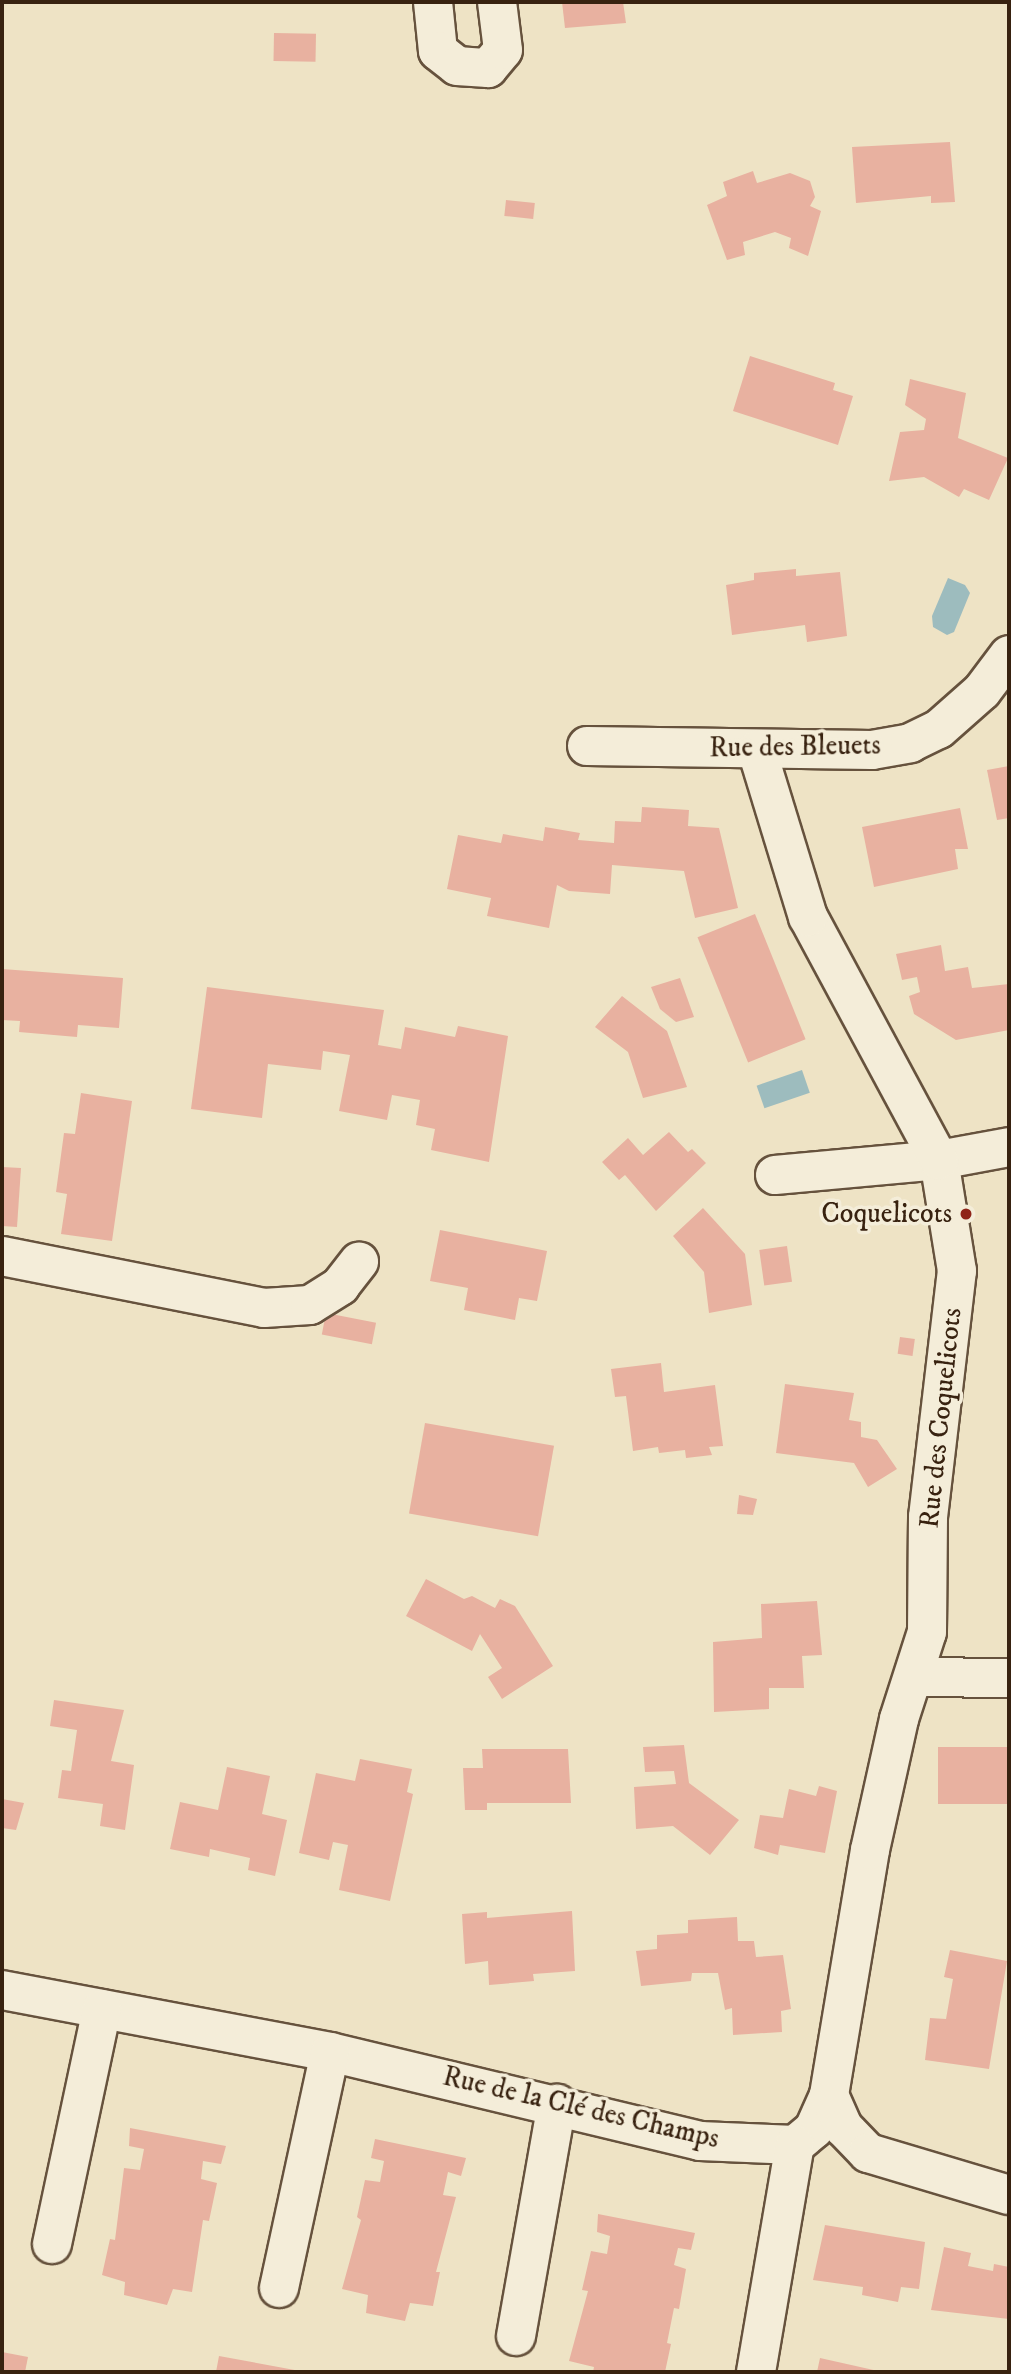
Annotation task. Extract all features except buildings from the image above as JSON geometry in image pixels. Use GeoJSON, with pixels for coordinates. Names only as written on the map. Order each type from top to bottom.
{"type":"FeatureCollection","features":[{"type":"Feature","properties":{"kind":"street"},"geometry":{"type":"LineString","coordinates":[[433,2],[438,51],[457,66],[488,68],[503,50],[497,2]]}},
{"type":"Feature","properties":{"kind":"street","name":"Rue des Bleuets"},"geometry":{"type":"LineString","coordinates":[[587,746],[872,750],[911,743],[939,729],[982,691],[1009,655]]}},
{"type":"Feature","properties":{"kind":"street","name":"Rue des Coquelicots"},"geometry":{"type":"LineString","coordinates":[[757,750],[808,917],[939,1160],[957,1271],[928,1517],[927,1632],[915,1677]]}},
{"type":"Feature","properties":{"kind":"street"},"geometry":{"type":"LineString","coordinates":[[775,1175],[939,1160],[1009,1147]]}},
{"type":"Feature","properties":{"kind":"street"},"geometry":{"type":"LineString","coordinates":[[2,1256],[264,1308],[310,1306],[340,1286],[359,1262]]}},
{"type":"Feature","properties":{"kind":"street"},"geometry":{"type":"LineString","coordinates":[[756,2372],[796,2145],[814,2129],[829,2095],[870,1850],[899,1719],[915,1677],[1009,1678]]}},
{"type":"Feature","properties":{"kind":"street","name":"Rue de la Clé des Champs"},"geometry":{"type":"LineString","coordinates":[[2,1990],[330,2052],[557,2104],[700,2141],[796,2145]]}},
{"type":"Feature","properties":{"kind":"street"},"geometry":{"type":"LineString","coordinates":[[51,2244],[102,2009]]}},
{"type":"Feature","properties":{"kind":"street"},"geometry":{"type":"LineString","coordinates":[[279,2288],[330,2052]]}},
{"type":"Feature","properties":{"kind":"street"},"geometry":{"type":"LineString","coordinates":[[829,2095],[844,2128],[868,2153],[1009,2195]]}},
{"type":"Feature","properties":{"kind":"street"},"geometry":{"type":"LineString","coordinates":[[516,2336],[557,2104]]}},
{"type":"Feature","properties":{"kind":"water"},"geometry":{"type":"Polygon","coordinates":[[[948,578],[965,585],[970,593],[954,632],[947,635],[933,627],[932,616],[948,578]]]}},
{"type":"Feature","properties":{"kind":"water"},"geometry":{"type":"Polygon","coordinates":[[[802,1070],[810,1093],[764,1108],[757,1086],[802,1070]]]}},
{"type":"Feature","properties":{"kind":"place","name":"Coquelicots"},"geometry":{"type":"Point","coordinates":[966,1214]}}]}
